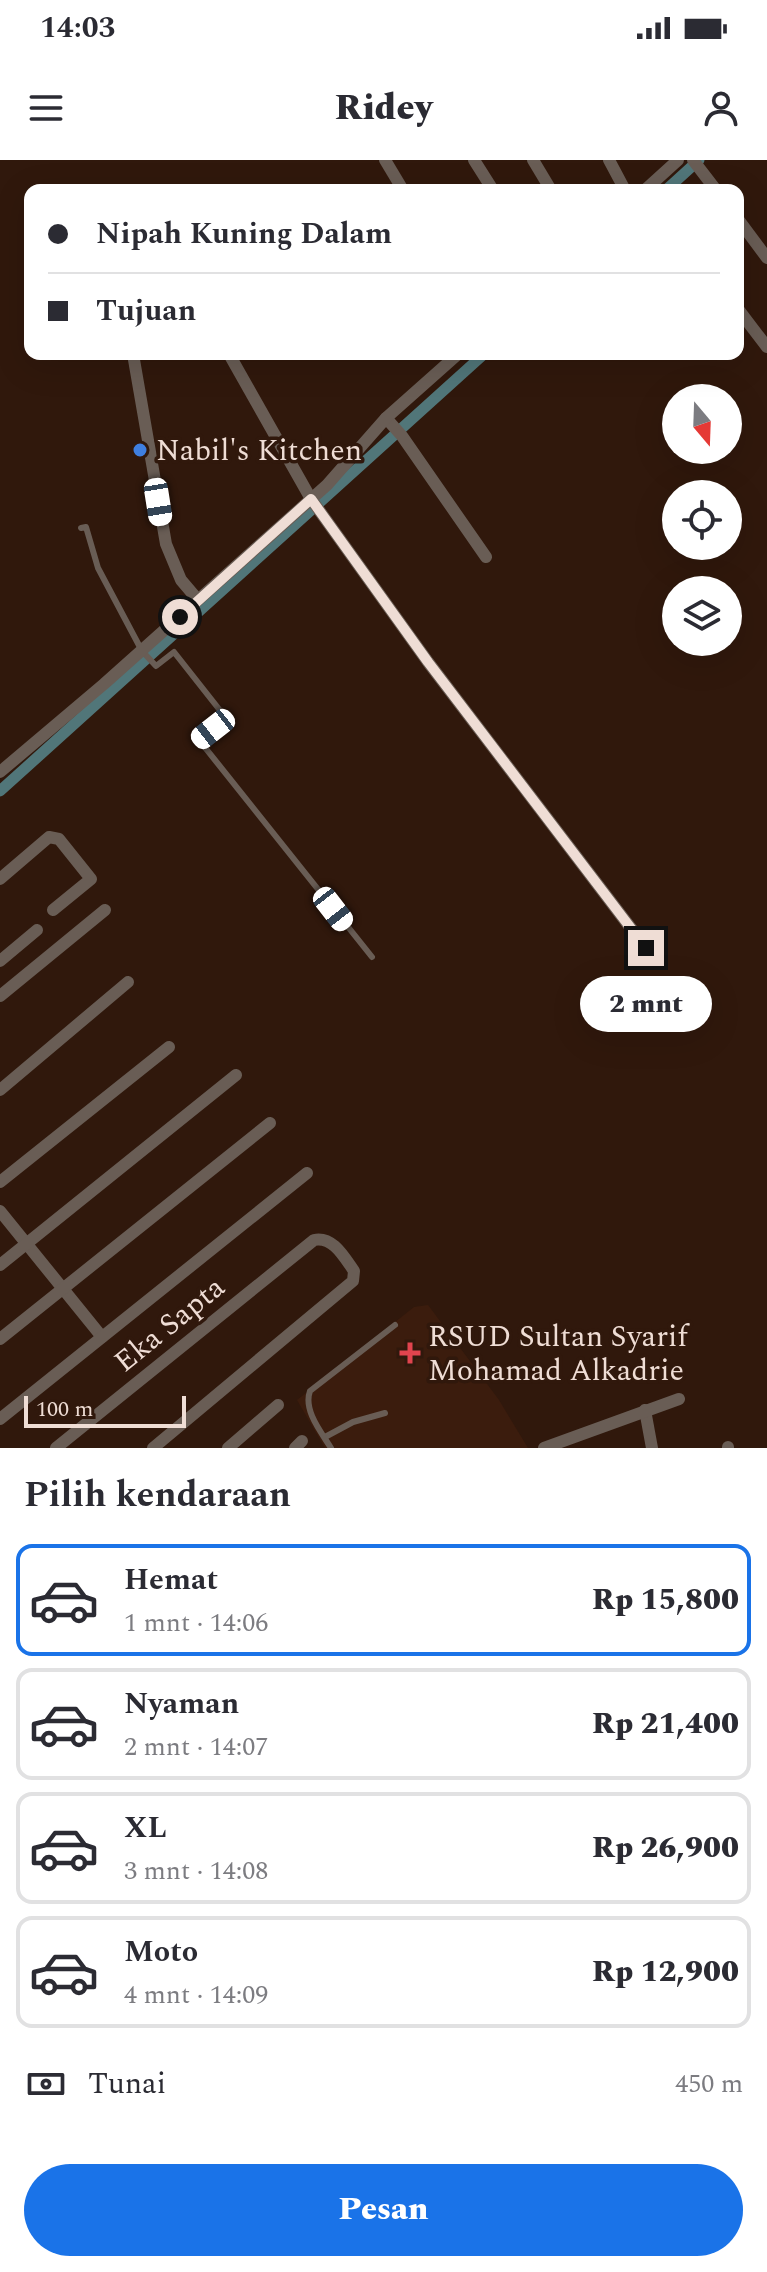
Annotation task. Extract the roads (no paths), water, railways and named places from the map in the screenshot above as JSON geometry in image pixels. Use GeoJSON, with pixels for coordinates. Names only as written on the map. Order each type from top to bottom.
{"type":"FeatureCollection","features":[{"type":"Feature","properties":{"kind":"street"},"geometry":{"type":"LineString","coordinates":[[385,160],[399,184]]}},
{"type":"Feature","properties":{"kind":"street"},"geometry":{"type":"LineString","coordinates":[[474,160],[489,184]]}},
{"type":"Feature","properties":{"kind":"street"},"geometry":{"type":"LineString","coordinates":[[533,160],[547,184]]}},
{"type":"Feature","properties":{"kind":"street"},"geometry":{"type":"LineString","coordinates":[[609,160],[622,184]]}},
{"type":"Feature","properties":{"kind":"street"},"geometry":{"type":"LineString","coordinates":[[652,184],[678,160]]}},
{"type":"Feature","properties":{"kind":"street"},"geometry":{"type":"LineString","coordinates":[[693,160],[711,184]]}},
{"type":"Feature","properties":{"kind":"street"},"geometry":{"type":"LineString","coordinates":[[744,227],[767,258]]}},
{"type":"Feature","properties":{"kind":"street"},"geometry":{"type":"LineString","coordinates":[[744,317],[767,347]]}},
{"type":"Feature","properties":{"kind":"street"},"geometry":{"type":"LineString","coordinates":[[134,360],[166,544],[181,580],[198,600]]}},
{"type":"Feature","properties":{"kind":"street"},"geometry":{"type":"LineString","coordinates":[[232,360],[315,503],[438,675],[646,948]]}},
{"type":"Feature","properties":{"kind":"street"},"geometry":{"type":"LineString","coordinates":[[0,772],[315,503],[327,485],[394,426],[453,360]]}},
{"type":"Feature","properties":{"kind":"street"},"geometry":{"type":"LineString","coordinates":[[394,426],[486,557]]}},
{"type":"Feature","properties":{"kind":"street"},"geometry":{"type":"LineString","coordinates":[[0,879],[49,837],[59,839],[91,879],[53,910]]}},
{"type":"Feature","properties":{"kind":"street"},"geometry":{"type":"LineString","coordinates":[[0,996],[105,910]]}},
{"type":"Feature","properties":{"kind":"street"},"geometry":{"type":"LineString","coordinates":[[0,961],[37,930]]}},
{"type":"Feature","properties":{"kind":"street"},"geometry":{"type":"LineString","coordinates":[[0,1090],[128,982]]}},
{"type":"Feature","properties":{"kind":"street"},"geometry":{"type":"LineString","coordinates":[[0,1182],[169,1047]]}},
{"type":"Feature","properties":{"kind":"street"},"geometry":{"type":"LineString","coordinates":[[0,1265],[236,1075]]}},
{"type":"Feature","properties":{"kind":"street"},"geometry":{"type":"LineString","coordinates":[[0,1339],[270,1123]]}},
{"type":"Feature","properties":{"kind":"street"},"geometry":{"type":"LineString","coordinates":[[0,1419],[307,1173]]}},
{"type":"Feature","properties":{"kind":"street"},"geometry":{"type":"LineString","coordinates":[[0,1211],[102,1337]]}},
{"type":"Feature","properties":{"kind":"street","name":"Eka Sapta"},"geometry":{"type":"LineString","coordinates":[[56,1448],[314,1240],[330,1241],[354,1271],[353,1281],[153,1448]]}},
{"type":"Feature","properties":{"kind":"street"},"geometry":{"type":"LineString","coordinates":[[544,1448],[679,1399]]}},
{"type":"Feature","properties":{"kind":"street"},"geometry":{"type":"LineString","coordinates":[[228,1448],[278,1405]]}},
{"type":"Feature","properties":{"kind":"street"},"geometry":{"type":"LineString","coordinates":[[645,1410],[652,1448]]}},
{"type":"Feature","properties":{"kind":"lane"},"geometry":{"type":"LineString","coordinates":[[81,528],[86,527],[98,568],[143,652],[156,666],[174,652],[226,718],[199,740],[372,957]]}},
{"type":"Feature","properties":{"kind":"lane"},"geometry":{"type":"LineString","coordinates":[[331,1448],[309,1408],[307,1396],[395,1325]]}},
{"type":"Feature","properties":{"kind":"lane"},"geometry":{"type":"LineString","coordinates":[[325,1437],[353,1422],[385,1413]]}},
{"type":"Feature","properties":{"kind":"waterway"},"geometry":{"type":"LineString","coordinates":[[673,184],[699,160]]}},
{"type":"Feature","properties":{"kind":"waterway"},"geometry":{"type":"LineString","coordinates":[[0,791],[477,360]]}},
{"type":"Feature","properties":{"kind":"place","name":"Nabil's Kitchen"},"geometry":{"type":"Point","coordinates":[140,450]}},
{"type":"Feature","properties":{"kind":"place","name":"RSUD Sultan Syarif Mohamad Alkadrie"},"geometry":{"type":"Point","coordinates":[410,1353]}}]}
